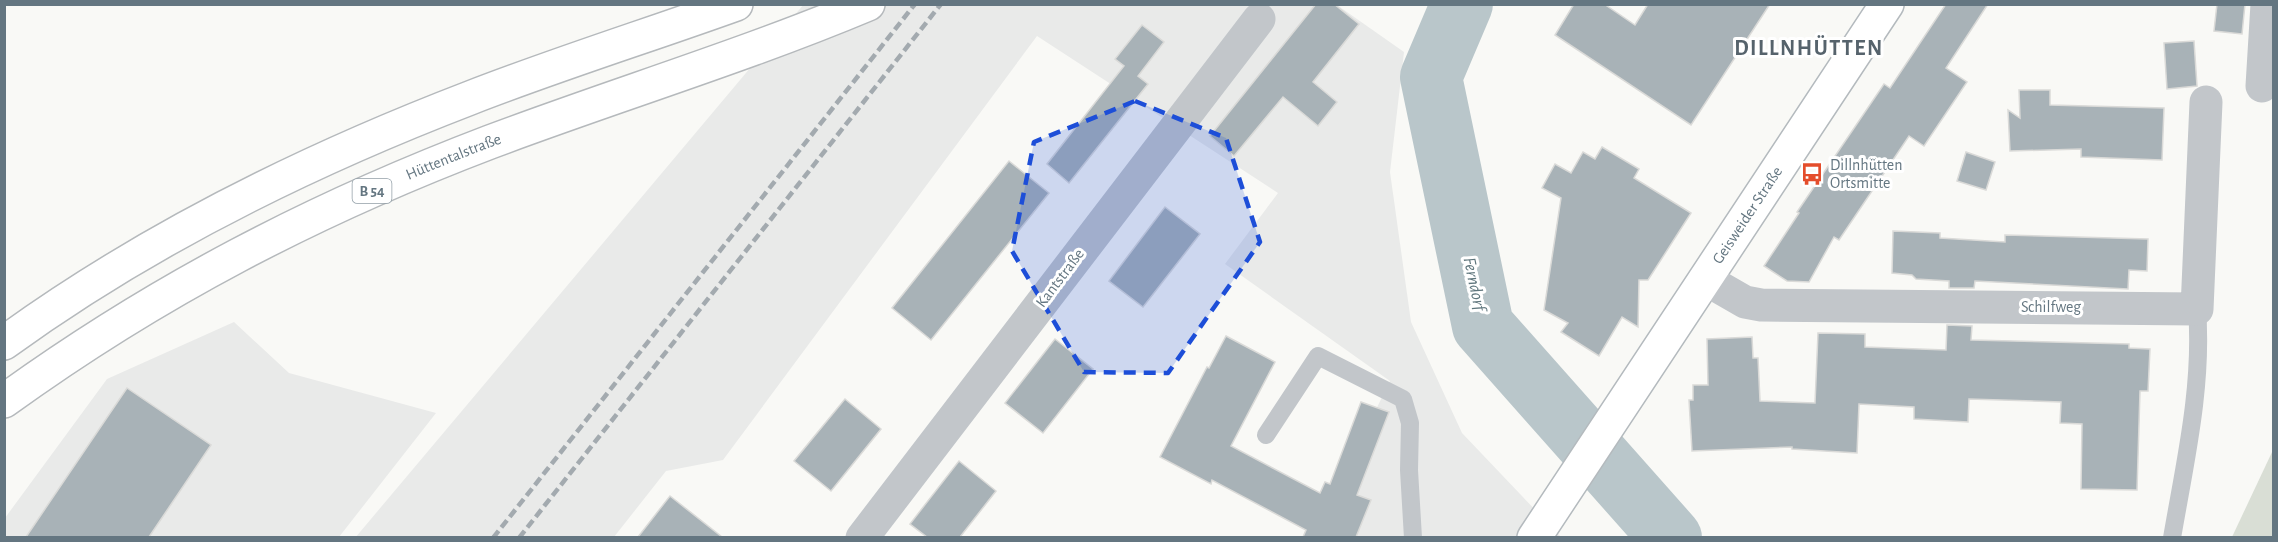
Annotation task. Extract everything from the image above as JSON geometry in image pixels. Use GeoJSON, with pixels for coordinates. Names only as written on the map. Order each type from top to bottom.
{"type":"FeatureCollection","features":[{"type":"Feature","properties":{"kind":"main road"},"geometry":{"type":"LineString","coordinates":[[4,343],[138,254],[246,195],[470,98],[736,4]]}},
{"type":"Feature","properties":{"kind":"main road","name":"Hüttentalstraße"},"geometry":{"type":"LineString","coordinates":[[4,401],[65,357],[167,293],[267,239],[378,188],[489,143],[770,42],[868,4]]}},
{"type":"Feature","properties":{"kind":"main road","name":"Geisweider Straße"},"geometry":{"type":"LineString","coordinates":[[1543,524],[1887,4]]}},
{"type":"Feature","properties":{"kind":"street"},"geometry":{"type":"LineString","coordinates":[[2262,86],[2267,4]]}},
{"type":"Feature","properties":{"kind":"street","name":"Kantstraße"},"geometry":{"type":"LineString","coordinates":[[862,537],[1259,19]]}},
{"type":"Feature","properties":{"kind":"street"},"geometry":{"type":"LineString","coordinates":[[2197,309],[2206,102]]}},
{"type":"Feature","properties":{"kind":"street","name":"Schilfweg"},"geometry":{"type":"LineString","coordinates":[[1705,279],[1745,302],[1761,305],[2197,309]]}},
{"type":"Feature","properties":{"kind":"lane"},"geometry":{"type":"LineString","coordinates":[[2172,537],[2195,402],[2199,338],[2197,309]]}},
{"type":"Feature","properties":{"kind":"lane"},"geometry":{"type":"LineString","coordinates":[[1266,435],[1318,356],[1403,399],[1410,423],[1409,470],[1413,537]]}},
{"type":"Feature","properties":{"kind":"highlighted area"},"geometry":{"type":"Polygon","coordinates":[[[1135,101],[1226,138],[1260,242],[1168,373],[1084,372],[1012,251],[1034,142],[1135,101]]]}},
{"type":"Feature","properties":{"kind":"shaded area"},"geometry":{"type":"Polygon","coordinates":[[[804,4],[1337,5],[1404,52],[1390,172],[1411,322],[1462,433],[1561,537],[1313,537],[1390,381],[1225,264],[1278,193],[1037,36],[723,460],[666,471],[614,537],[355,538],[804,4]]]}},
{"type":"Feature","properties":{"kind":"shaded area"},"geometry":{"type":"Polygon","coordinates":[[[234,322],[289,373],[436,413],[339,537],[5,538],[5,518],[107,379],[234,322]]]}},
{"type":"Feature","properties":{"kind":"shaded area"},"geometry":{"type":"Polygon","coordinates":[[[2273,450],[2273,537],[2232,537],[2273,450]]]}},
{"type":"Feature","properties":{"kind":"building"},"geometry":{"type":"Polygon","coordinates":[[[1316,4],[1334,4],[1359,24],[1313,82],[1337,102],[1318,126],[1283,97],[1234,156],[1210,136],[1316,4]]]}},
{"type":"Feature","properties":{"kind":"building"},"geometry":{"type":"Polygon","coordinates":[[[1574,4],[1604,4],[1635,25],[1648,4],[1770,4],[1691,125],[1555,35],[1574,4]]]}},
{"type":"Feature","properties":{"kind":"building"},"geometry":{"type":"Polygon","coordinates":[[[1946,4],[1988,4],[1946,68],[1967,82],[1924,146],[1909,136],[1839,240],[1834,237],[1809,282],[1787,281],[1764,266],[1799,213],[1797,212],[1884,84],[1890,88],[1946,4]]]}},
{"type":"Feature","properties":{"kind":"building"},"geometry":{"type":"Polygon","coordinates":[[[2217,4],[2245,4],[2242,34],[2214,31],[2217,4]]]}},
{"type":"Feature","properties":{"kind":"building"},"geometry":{"type":"Polygon","coordinates":[[[1142,25],[1164,42],[1138,76],[1148,84],[1069,183],[1047,164],[1124,66],[1115,59],[1142,25]]]}},
{"type":"Feature","properties":{"kind":"building"},"geometry":{"type":"Polygon","coordinates":[[[2194,41],[2197,86],[2167,89],[2164,43],[2194,41]]]}},
{"type":"Feature","properties":{"kind":"building"},"geometry":{"type":"Polygon","coordinates":[[[2019,90],[2050,90],[2050,105],[2164,108],[2162,160],[2081,157],[2081,149],[2010,151],[2008,110],[2020,118],[2019,90]]]}},
{"type":"Feature","properties":{"kind":"building"},"geometry":{"type":"Polygon","coordinates":[[[1602,147],[1639,169],[1634,178],[1691,213],[1648,280],[1639,280],[1638,327],[1622,317],[1599,356],[1561,332],[1568,323],[1544,310],[1561,198],[1542,188],[1555,164],[1571,173],[1583,152],[1595,159],[1602,147]]]}},
{"type":"Feature","properties":{"kind":"building"},"geometry":{"type":"Polygon","coordinates":[[[1966,152],[1995,162],[1986,190],[1957,181],[1966,152]]]}},
{"type":"Feature","properties":{"kind":"building"},"geometry":{"type":"Polygon","coordinates":[[[1009,161],[1049,193],[931,340],[892,308],[1009,161]]]}},
{"type":"Feature","properties":{"kind":"building"},"geometry":{"type":"Polygon","coordinates":[[[1165,207],[1200,234],[1143,307],[1109,281],[1165,207]]]}},
{"type":"Feature","properties":{"kind":"building"},"geometry":{"type":"Polygon","coordinates":[[[1893,231],[1940,233],[1940,238],[2005,242],[2005,235],[2148,239],[2147,271],[2129,270],[2128,289],[1975,281],[1974,288],[1949,288],[1949,281],[1916,279],[1912,275],[1892,273],[1893,231]]]}},
{"type":"Feature","properties":{"kind":"building"},"geometry":{"type":"Polygon","coordinates":[[[1947,325],[1972,326],[1971,340],[2129,344],[2129,348],[2150,349],[2148,391],[2140,391],[2137,490],[2081,489],[2082,424],[2060,423],[2061,402],[1969,399],[1968,422],[1914,419],[1914,407],[1859,404],[1857,453],[1792,449],[1792,447],[1692,451],[1689,400],[1693,400],[1693,385],[1708,385],[1707,339],[1752,337],[1753,358],[1758,358],[1760,401],[1815,403],[1818,333],[1865,334],[1865,347],[1946,350],[1947,325]]]}},
{"type":"Feature","properties":{"kind":"building"},"geometry":{"type":"Polygon","coordinates":[[[1226,336],[1275,362],[1231,446],[1320,493],[1325,482],[1330,484],[1361,402],[1389,412],[1357,495],[1371,500],[1356,537],[1303,537],[1306,530],[1212,480],[1211,484],[1160,457],[1207,367],[1209,368],[1226,336]]]}},
{"type":"Feature","properties":{"kind":"building"},"geometry":{"type":"Polygon","coordinates":[[[1055,339],[1093,369],[1043,433],[1005,403],[1055,339]]]}},
{"type":"Feature","properties":{"kind":"building"},"geometry":{"type":"Polygon","coordinates":[[[127,388],[211,445],[149,537],[26,537],[127,388]]]}},
{"type":"Feature","properties":{"kind":"building"},"geometry":{"type":"Polygon","coordinates":[[[845,399],[881,429],[831,491],[794,461],[845,399]]]}},
{"type":"Feature","properties":{"kind":"building"},"geometry":{"type":"Polygon","coordinates":[[[959,461],[996,491],[960,537],[927,537],[910,524],[959,461]]]}},
{"type":"Feature","properties":{"kind":"building"},"geometry":{"type":"Polygon","coordinates":[[[670,496],[722,537],[638,537],[670,496]]]}},
{"type":"Feature","properties":{"kind":"waterway","name":"Ferndorf"},"geometry":{"type":"LineString","coordinates":[[1462,4],[1431,77],[1483,326],[1671,538]]}},
{"type":"Feature","properties":{"kind":"railway"},"geometry":{"type":"LineString","coordinates":[[493,538],[915,4]]}},
{"type":"Feature","properties":{"kind":"railway"},"geometry":{"type":"LineString","coordinates":[[519,538],[941,4]]}},
{"type":"Feature","properties":{"kind":"place","name":"Dillnhütten Ortsmitte"},"geometry":{"type":"Point","coordinates":[1812,174]}},
{"type":"Feature","properties":{"kind":"district","name":"DILLNHÜTTEN"},"geometry":{"type":"Point","coordinates":[1809,48]}}]}
